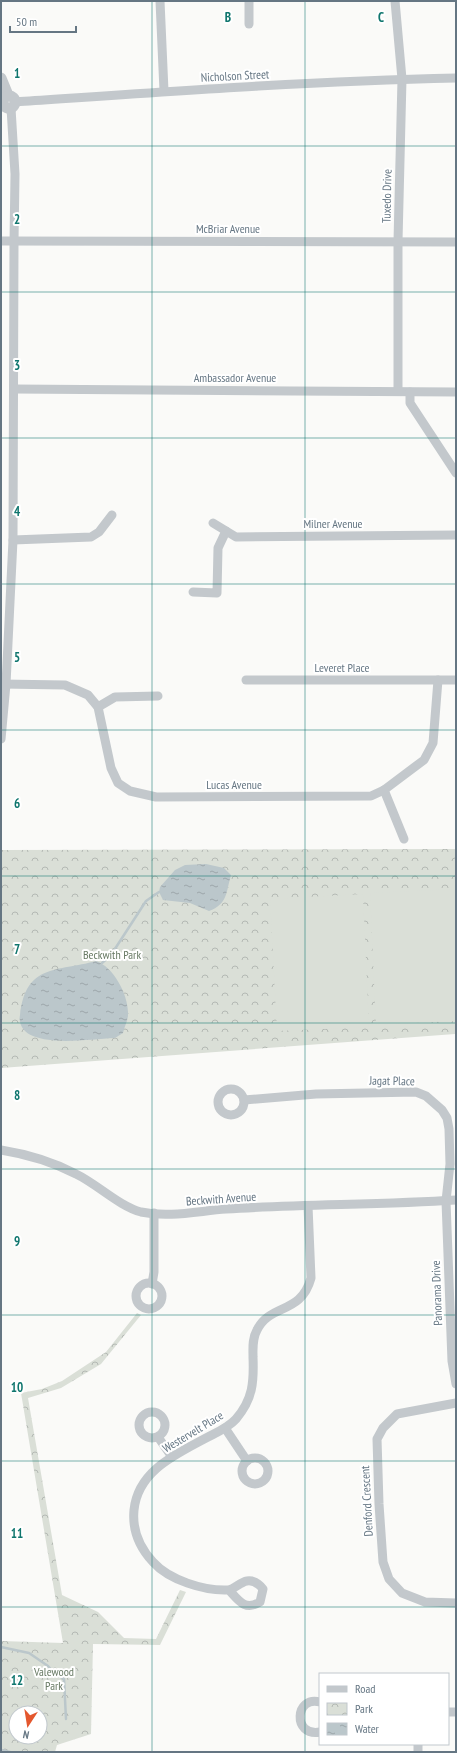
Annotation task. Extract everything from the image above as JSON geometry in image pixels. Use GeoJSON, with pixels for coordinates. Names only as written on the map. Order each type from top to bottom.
{"type":"FeatureCollection","features":[{"type":"Feature","properties":{"kind":"street"},"geometry":{"type":"LineString","coordinates":[[160,1],[164,91]]}},
{"type":"Feature","properties":{"kind":"street"},"geometry":{"type":"LineString","coordinates":[[249,1],[249,24]]}},
{"type":"Feature","properties":{"kind":"street","name":"Tuxedo Drive"},"geometry":{"type":"LineString","coordinates":[[395,1],[402,79],[398,241],[398,391]]}},
{"type":"Feature","properties":{"kind":"street"},"geometry":{"type":"LineString","coordinates":[[1,78],[8,101],[15,174],[13,540],[3,684],[1,739]]}},
{"type":"Feature","properties":{"kind":"street","name":"Nicholson Street"},"geometry":{"type":"LineString","coordinates":[[8,101],[164,91],[402,79],[456,78]]}},
{"type":"Feature","properties":{"kind":"street","name":"McBriar Avenue"},"geometry":{"type":"LineString","coordinates":[[1,241],[456,242]]}},
{"type":"Feature","properties":{"kind":"street","name":"Ambassador Avenue"},"geometry":{"type":"LineString","coordinates":[[14,389],[456,392]]}},
{"type":"Feature","properties":{"kind":"street"},"geometry":{"type":"LineString","coordinates":[[410,392],[410,403],[456,473]]}},
{"type":"Feature","properties":{"kind":"street"},"geometry":{"type":"LineString","coordinates":[[13,540],[91,537],[99,532],[112,515]]}},
{"type":"Feature","properties":{"kind":"street","name":"Milner Avenue"},"geometry":{"type":"LineString","coordinates":[[213,523],[236,537],[456,535]]}},
{"type":"Feature","properties":{"kind":"street"},"geometry":{"type":"LineString","coordinates":[[193,592],[218,593],[218,548],[226,531]]}},
{"type":"Feature","properties":{"kind":"street","name":"Leveret Place"},"geometry":{"type":"LineString","coordinates":[[246,680],[438,680]]}},
{"type":"Feature","properties":{"kind":"street"},"geometry":{"type":"LineString","coordinates":[[438,680],[456,680]]}},
{"type":"Feature","properties":{"kind":"street","name":"Lucas Avenue"},"geometry":{"type":"LineString","coordinates":[[98,707],[111,768],[118,783],[130,791],[156,796],[371,796],[384,790],[424,760],[433,743],[438,680]]}},
{"type":"Feature","properties":{"kind":"street"},"geometry":{"type":"LineString","coordinates":[[3,684],[65,685],[88,695],[98,707],[115,696],[158,696]]}},
{"type":"Feature","properties":{"kind":"street"},"geometry":{"type":"LineString","coordinates":[[384,790],[404,839]]}},
{"type":"Feature","properties":{"kind":"street","name":"Jagat Place"},"geometry":{"type":"LineString","coordinates":[[244,1100],[316,1094],[404,1091],[416,1092],[426,1096],[442,1110],[447,1118],[449,1129],[450,1164],[446,1201]]}},
{"type":"Feature","properties":{"kind":"street","name":"Beckwith Avenue"},"geometry":{"type":"LineString","coordinates":[[1,1150],[38,1159],[76,1174],[126,1205],[140,1211],[154,1214],[174,1214],[226,1209],[456,1200]]}},
{"type":"Feature","properties":{"kind":"street","name":"Panorama Drive"},"geometry":{"type":"LineString","coordinates":[[446,1201],[452,1361],[456,1384]]}},
{"type":"Feature","properties":{"kind":"street","name":"Westervelt Place"},"geometry":{"type":"LineString","coordinates":[[229,1590],[190,1584],[168,1575],[154,1563],[136,1537],[133,1515],[138,1492],[144,1481],[152,1472],[172,1457],[225,1428],[241,1413],[251,1394],[254,1380],[253,1346],[257,1329],[268,1317],[298,1302],[304,1294],[311,1278],[308,1206]]}},
{"type":"Feature","properties":{"kind":"street"},"geometry":{"type":"LineString","coordinates":[[152,1284],[154,1272],[154,1214]]}},
{"type":"Feature","properties":{"kind":"street","name":"Denford Crescent"},"geometry":{"type":"LineString","coordinates":[[456,1403],[397,1414],[383,1428],[377,1439],[383,1562],[389,1579],[402,1593],[425,1602],[456,1603]]}},
{"type":"Feature","properties":{"kind":"street"},"geometry":{"type":"LineString","coordinates":[[225,1428],[247,1461]]}},
{"type":"Feature","properties":{"kind":"street"},"geometry":{"type":"LineString","coordinates":[[158,1437],[172,1457]]}},
{"type":"Feature","properties":{"kind":"street"},"geometry":{"type":"LineString","coordinates":[[319,1702],[310,1702],[304,1706],[301,1711],[300,1718],[301,1724],[306,1730],[312,1733],[319,1732]]}},
{"type":"Feature","properties":{"kind":"green space","name":"Beckwith Park"},"geometry":{"type":"Polygon","coordinates":[[[456,849],[456,1047],[455,1034],[1,1068],[1,850],[456,849]]]}},
{"type":"Feature","properties":{"kind":"green space"},"geometry":{"type":"Polygon","coordinates":[[[456,889],[456,1021],[376,1025],[370,893],[456,889]]]}},
{"type":"Feature","properties":{"kind":"green space"},"geometry":{"type":"Polygon","coordinates":[[[363,894],[369,1027],[277,1031],[270,899],[363,894]]]}},
{"type":"Feature","properties":{"kind":"green space","name":"Valewood Park"},"geometry":{"type":"Polygon","coordinates":[[[137,1313],[141,1315],[101,1364],[61,1388],[28,1398],[62,1595],[98,1612],[124,1638],[156,1639],[180,1590],[186,1592],[160,1645],[93,1644],[91,1734],[57,1745],[55,1752],[1,1752],[1,1641],[63,1643],[21,1393],[42,1389],[62,1381],[106,1352],[137,1313]]]}},
{"type":"Feature","properties":{"kind":"water"},"geometry":{"type":"Polygon","coordinates":[[[206,864],[224,868],[231,875],[227,892],[220,905],[209,911],[190,903],[163,900],[159,892],[160,887],[175,870],[185,865],[206,864]]]}},
{"type":"Feature","properties":{"kind":"water"},"geometry":{"type":"Polygon","coordinates":[[[96,961],[109,969],[119,983],[126,999],[128,1015],[123,1033],[115,1038],[62,1041],[42,1039],[30,1035],[24,1030],[20,1022],[23,998],[29,986],[36,978],[56,969],[96,961]]]}},
{"type":"Feature","properties":{"kind":"waterway"},"geometry":{"type":"LineString","coordinates":[[102,963],[111,955],[146,901],[159,892]]}},
{"type":"Feature","properties":{"kind":"waterway"},"geometry":{"type":"LineString","coordinates":[[1,1647],[29,1653],[64,1679],[66,1719]]}},
{"type":"Feature","properties":{"kind":"waterway"},"geometry":{"type":"LineString","coordinates":[[1,1750],[10,1752]]}}]}
